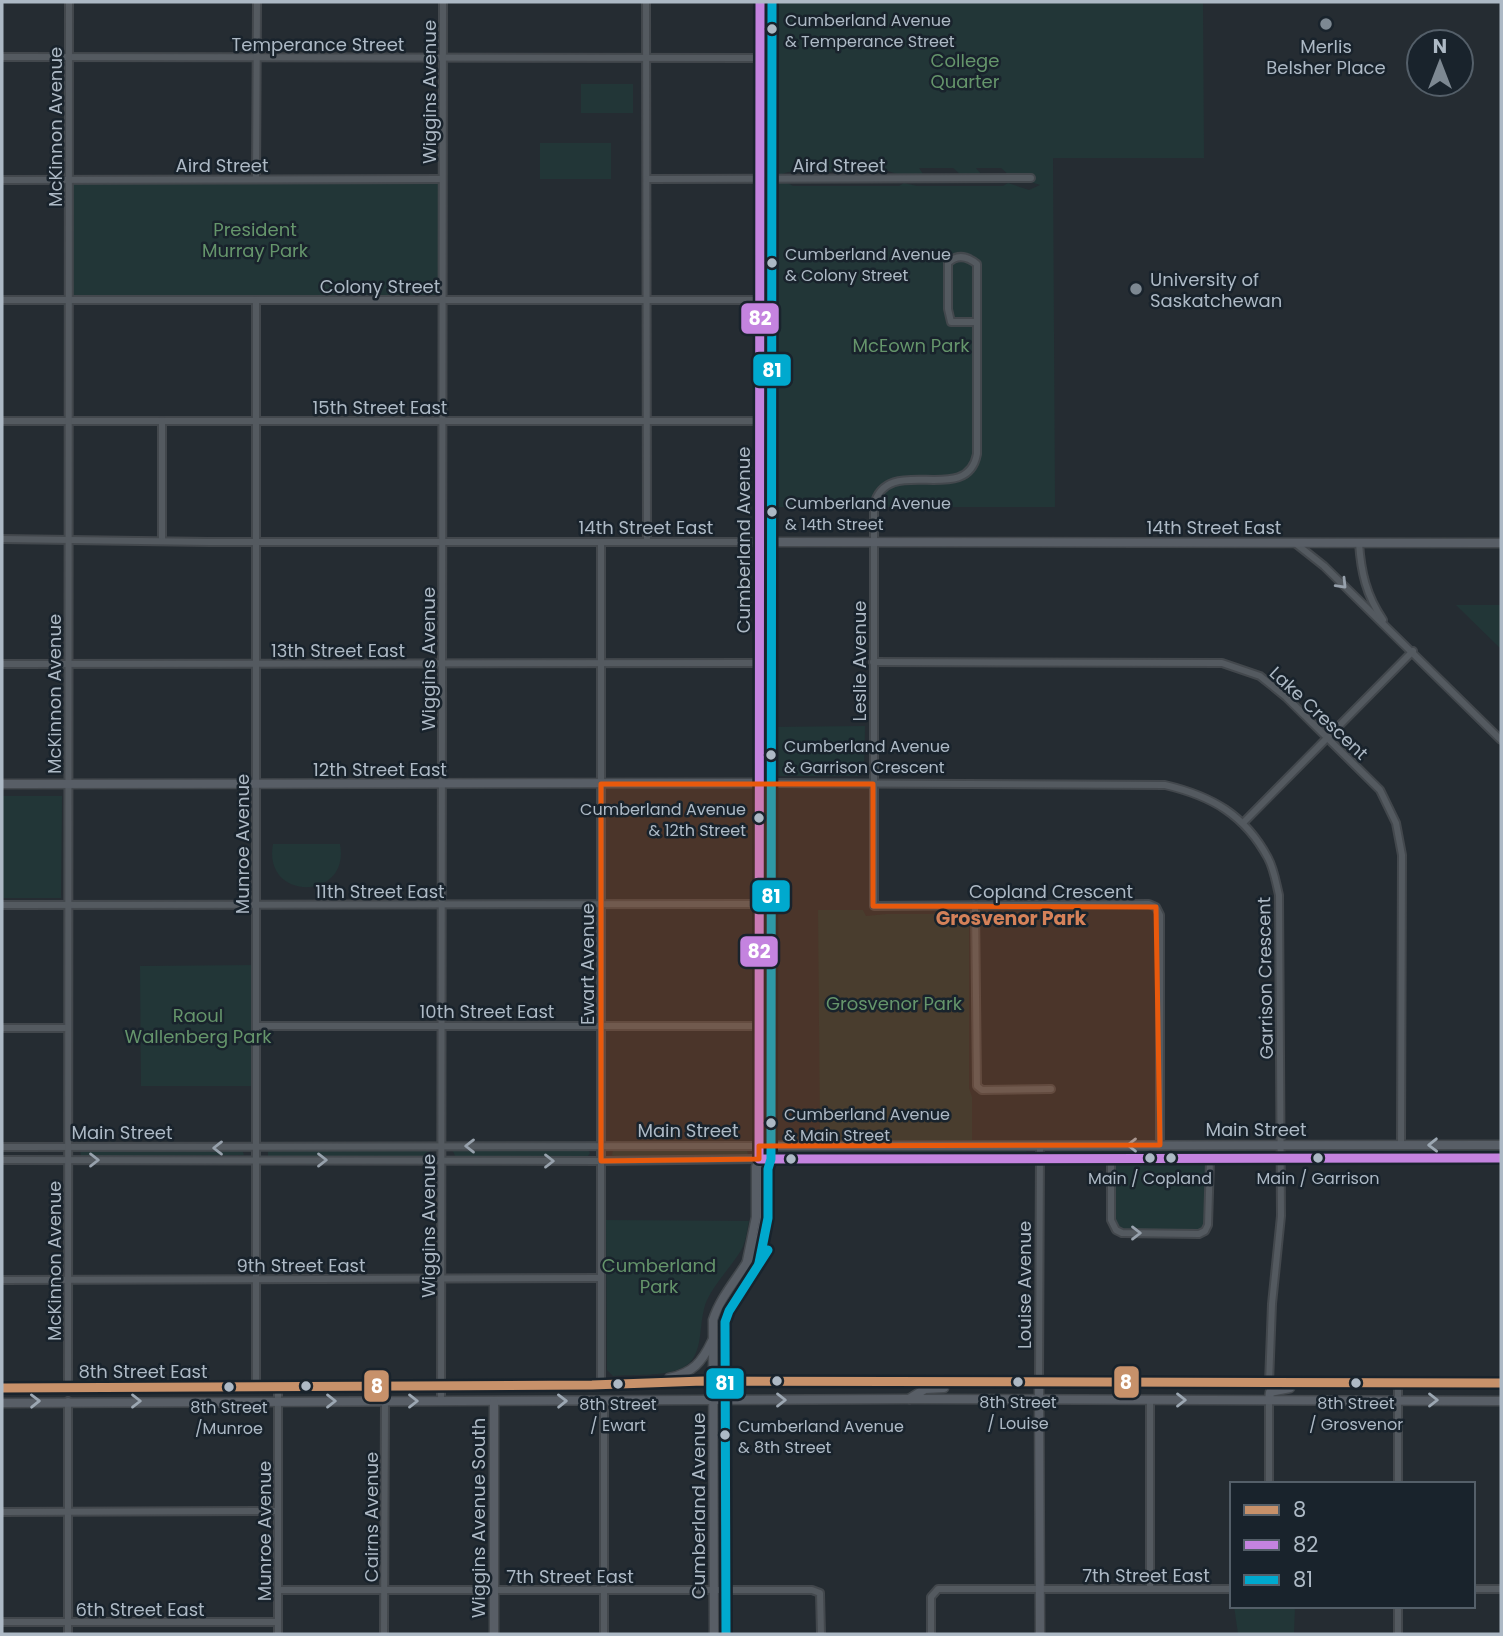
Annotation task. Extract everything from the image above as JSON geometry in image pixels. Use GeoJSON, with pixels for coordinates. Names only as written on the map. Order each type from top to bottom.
{"type":"FeatureCollection","features":[{"type":"Feature","properties":{"kind":"main road","name":"Cumberland Avenue"},"geometry":{"type":"LineString","coordinates":[[714,1634],[713,1320],[718,1306],[747,1261],[756,1217],[756,1167],[759,1159],[760,2]]}},
{"type":"Feature","properties":{"kind":"main road","name":"14th Street East"},"geometry":{"type":"LineString","coordinates":[[758,542],[1501,542]]}},
{"type":"Feature","properties":{"kind":"main road","name":"12th Street East"},"geometry":{"type":"LineString","coordinates":[[2,784],[759,783]]}},
{"type":"Feature","properties":{"kind":"main road","name":"Main Street"},"geometry":{"type":"LineString","coordinates":[[759,1146],[1501,1145]]}},
{"type":"Feature","properties":{"kind":"main road","name":"Main Street"},"geometry":{"type":"LineString","coordinates":[[759,1159],[1501,1158]]}},
{"type":"Feature","properties":{"kind":"main road"},"geometry":{"type":"LineString","coordinates":[[650,1382],[693,1370],[704,1357],[713,1338]]}},
{"type":"Feature","properties":{"kind":"main road","name":"8th Street East"},"geometry":{"type":"LineString","coordinates":[[2,1388],[601,1385],[650,1382],[1501,1383]]}},
{"type":"Feature","properties":{"kind":"main road"},"geometry":{"type":"LineString","coordinates":[[909,1399],[925,1389],[959,1387],[974,1383]]}},
{"type":"Feature","properties":{"kind":"main road","name":"Louise Avenue"},"geometry":{"type":"LineString","coordinates":[[1039,1383],[1040,1634]]}},
{"type":"Feature","properties":{"kind":"main road"},"geometry":{"type":"LineString","coordinates":[[1269,1400],[1270,1392],[1276,1390],[1324,1383]]}},
{"type":"Feature","properties":{"kind":"main road","name":"8th Street East"},"geometry":{"type":"LineString","coordinates":[[2,1402],[909,1399],[1501,1401]]}},
{"type":"Feature","properties":{"kind":"main road","name":"Wiggins Avenue South"},"geometry":{"type":"LineString","coordinates":[[494,1402],[494,1634]]}},
{"type":"Feature","properties":{"kind":"street","name":"McKinnon Avenue"},"geometry":{"type":"LineString","coordinates":[[68,1387],[69,2]]}},
{"type":"Feature","properties":{"kind":"street"},"geometry":{"type":"LineString","coordinates":[[256,179],[257,2]]}},
{"type":"Feature","properties":{"kind":"street","name":"Wiggins Avenue"},"geometry":{"type":"LineString","coordinates":[[441,1401],[443,2]]}},
{"type":"Feature","properties":{"kind":"street"},"geometry":{"type":"LineString","coordinates":[[646,2],[647,542]]}},
{"type":"Feature","properties":{"kind":"street","name":"Temperance Street"},"geometry":{"type":"LineString","coordinates":[[2,57],[760,58]]}},
{"type":"Feature","properties":{"kind":"street","name":"Aird Street"},"geometry":{"type":"LineString","coordinates":[[646,179],[1031,178]]}},
{"type":"Feature","properties":{"kind":"street","name":"Aird Street"},"geometry":{"type":"LineString","coordinates":[[2,180],[442,179]]}},
{"type":"Feature","properties":{"kind":"street","name":"Leslie Avenue"},"geometry":{"type":"LineString","coordinates":[[874,906],[875,500],[887,485],[902,479],[956,479],[970,471],[975,463],[977,454],[977,322],[977,264],[968,258],[955,258],[948,263],[948,309],[951,322],[977,322]]}},
{"type":"Feature","properties":{"kind":"street","name":"Colony Street"},"geometry":{"type":"LineString","coordinates":[[2,300],[759,300]]}},
{"type":"Feature","properties":{"kind":"street","name":"Munroe Avenue"},"geometry":{"type":"LineString","coordinates":[[256,301],[256,1386]]}},
{"type":"Feature","properties":{"kind":"street","name":"15th Street East"},"geometry":{"type":"LineString","coordinates":[[2,421],[758,421]]}},
{"type":"Feature","properties":{"kind":"street"},"geometry":{"type":"LineString","coordinates":[[162,421],[162,541]]}},
{"type":"Feature","properties":{"kind":"street","name":"14th Street East"},"geometry":{"type":"LineString","coordinates":[[2,539],[758,542]]}},
{"type":"Feature","properties":{"kind":"street","name":"Ewart Avenue"},"geometry":{"type":"LineString","coordinates":[[601,542],[601,1385]]}},
{"type":"Feature","properties":{"kind":"street"},"geometry":{"type":"LineString","coordinates":[[1295,543],[1324,566],[1371,614],[1388,627],[1501,740]]}},
{"type":"Feature","properties":{"kind":"street"},"geometry":{"type":"LineString","coordinates":[[1359,543],[1365,587],[1373,606],[1388,627]]}},
{"type":"Feature","properties":{"kind":"street"},"geometry":{"type":"LineString","coordinates":[[1243,823],[1413,651]]}},
{"type":"Feature","properties":{"kind":"street","name":"13th Street East"},"geometry":{"type":"LineString","coordinates":[[2,664],[759,663]]}},
{"type":"Feature","properties":{"kind":"street","name":"Lake Crescent"},"geometry":{"type":"LineString","coordinates":[[873,663],[1222,663],[1260,676],[1286,697],[1380,790],[1390,807],[1400,838],[1401,1145]]}},
{"type":"Feature","properties":{"kind":"street","name":"Garrison Crescent"},"geometry":{"type":"LineString","coordinates":[[759,783],[1165,785],[1192,791],[1212,800],[1243,823],[1269,860],[1279,895],[1281,1216],[1272,1304],[1269,1383]]}},
{"type":"Feature","properties":{"kind":"street","name":"Copland Crescent"},"geometry":{"type":"LineString","coordinates":[[874,906],[1149,904],[1159,910],[1160,1145]]}},
{"type":"Feature","properties":{"kind":"street","name":"11th Street East"},"geometry":{"type":"LineString","coordinates":[[2,905],[759,905]]}},
{"type":"Feature","properties":{"kind":"street"},"geometry":{"type":"LineString","coordinates":[[975,905],[977,1086],[982,1090],[1051,1089]]}},
{"type":"Feature","properties":{"kind":"street","name":"10th Street East"},"geometry":{"type":"LineString","coordinates":[[256,1026],[760,1026]]}},
{"type":"Feature","properties":{"kind":"street"},"geometry":{"type":"LineString","coordinates":[[2,1028],[68,1028]]}},
{"type":"Feature","properties":{"kind":"street","name":"Main Street"},"geometry":{"type":"LineString","coordinates":[[2,1147],[759,1146]]}},
{"type":"Feature","properties":{"kind":"street","name":"Louise Avenue"},"geometry":{"type":"LineString","coordinates":[[1039,1383],[1040,1146]]}},
{"type":"Feature","properties":{"kind":"street","name":"Main Street"},"geometry":{"type":"LineString","coordinates":[[2,1160],[759,1159]]}},
{"type":"Feature","properties":{"kind":"street"},"geometry":{"type":"LineString","coordinates":[[1111,1160],[1111,1220],[1116,1230],[1122,1233],[1199,1234],[1208,1226],[1210,1160]]}},
{"type":"Feature","properties":{"kind":"street","name":"9th Street East"},"geometry":{"type":"LineString","coordinates":[[2,1280],[600,1278]]}},
{"type":"Feature","properties":{"kind":"street"},"geometry":{"type":"LineString","coordinates":[[1398,1383],[1398,1482]]}},
{"type":"Feature","properties":{"kind":"street","name":"Munroe Avenue"},"geometry":{"type":"LineString","coordinates":[[278,1386],[278,1634]]}},
{"type":"Feature","properties":{"kind":"street"},"geometry":{"type":"LineString","coordinates":[[1150,1400],[1150,1589]]}},
{"type":"Feature","properties":{"kind":"street"},"geometry":{"type":"LineString","coordinates":[[1269,1400],[1269,1482]]}},
{"type":"Feature","properties":{"kind":"street"},"geometry":{"type":"LineString","coordinates":[[68,1401],[68,1634]]}},
{"type":"Feature","properties":{"kind":"street","name":"Cairns Avenue"},"geometry":{"type":"LineString","coordinates":[[384,1634],[385,1401]]}},
{"type":"Feature","properties":{"kind":"street"},"geometry":{"type":"LineString","coordinates":[[604,1401],[604,1634]]}},
{"type":"Feature","properties":{"kind":"street"},"geometry":{"type":"LineString","coordinates":[[2,1512],[278,1511]]}},
{"type":"Feature","properties":{"kind":"street","name":"7th Street East"},"geometry":{"type":"LineString","coordinates":[[931,1634],[931,1597],[938,1589],[1230,1589]]}},
{"type":"Feature","properties":{"kind":"street"},"geometry":{"type":"LineString","coordinates":[[1475,1589],[1501,1589]]}},
{"type":"Feature","properties":{"kind":"street","name":"7th Street East"},"geometry":{"type":"LineString","coordinates":[[278,1590],[812,1590],[820,1592],[821,1634]]}},
{"type":"Feature","properties":{"kind":"street"},"geometry":{"type":"LineString","coordinates":[[1398,1608],[1398,1634]]}},
{"type":"Feature","properties":{"kind":"street","name":"6th Street East"},"geometry":{"type":"LineString","coordinates":[[2,1622],[278,1622]]}},
{"type":"Feature","properties":{"kind":"highlighted area"},"geometry":{"type":"Polygon","coordinates":[[[601,784],[873,784],[873,906],[1156,907],[1160,1145],[759,1146],[759,1159],[601,1161],[601,784]]]}},
{"type":"Feature","properties":{"kind":"green space"},"geometry":{"type":"Polygon","coordinates":[[[770,2],[1203,2],[1204,158],[1053,158],[1055,507],[768,507],[767,194],[770,185],[782,182],[793,186],[899,186],[904,183],[917,186],[1003,186],[1008,183],[1029,190],[1040,185],[1008,174],[1001,168],[976,168],[981,174],[960,174],[953,168],[919,168],[923,174],[900,175],[888,171],[788,172],[776,176],[768,173],[770,2]]]}},
{"type":"Feature","properties":{"kind":"green space"},"geometry":{"type":"Polygon","coordinates":[[[581,84],[633,84],[633,113],[581,113],[581,84]]]}},
{"type":"Feature","properties":{"kind":"green space"},"geometry":{"type":"Polygon","coordinates":[[[540,143],[611,143],[611,179],[540,179],[540,143]]]}},
{"type":"Feature","properties":{"kind":"green space","name":"President Murray Park"},"geometry":{"type":"Polygon","coordinates":[[[68,179],[442,179],[442,300],[69,300],[68,179]]]}},
{"type":"Feature","properties":{"kind":"green space"},"geometry":{"type":"Polygon","coordinates":[[[1456,605],[1501,605],[1501,649],[1456,605]]]}},
{"type":"Feature","properties":{"kind":"green space"},"geometry":{"type":"Polygon","coordinates":[[[865,726],[864,769],[859,776],[774,776],[769,773],[768,727],[865,726]]]}},
{"type":"Feature","properties":{"kind":"green space"},"geometry":{"type":"Polygon","coordinates":[[[2,796],[62,796],[61,898],[2,898],[2,796]]]}},
{"type":"Feature","properties":{"kind":"green space"},"geometry":{"type":"Polygon","coordinates":[[[273,844],[340,844],[340,863],[333,876],[321,884],[306,887],[292,885],[280,876],[273,863],[273,844]]]}},
{"type":"Feature","properties":{"kind":"green space","name":"Grosvenor Park"},"geometry":{"type":"Polygon","coordinates":[[[818,910],[863,910],[866,916],[962,914],[969,918],[969,1088],[972,1097],[972,1140],[820,1141],[818,910]]]}},
{"type":"Feature","properties":{"kind":"green space","name":"Raoul Wallenberg Park"},"geometry":{"type":"Polygon","coordinates":[[[256,965],[255,1086],[141,1086],[140,966],[256,965]]]}},
{"type":"Feature","properties":{"kind":"green space"},"geometry":{"type":"Polygon","coordinates":[[[242,1149],[244,1155],[81,1156],[80,1150],[242,1149]]]}},
{"type":"Feature","properties":{"kind":"green space"},"geometry":{"type":"Polygon","coordinates":[[[1027,1149],[1026,1155],[770,1155],[772,1150],[1027,1149]]]}},
{"type":"Feature","properties":{"kind":"green space"},"geometry":{"type":"Polygon","coordinates":[[[1270,1149],[1271,1155],[1049,1155],[1050,1150],[1270,1149]]]}},
{"type":"Feature","properties":{"kind":"green space"},"geometry":{"type":"Polygon","coordinates":[[[1291,1149],[1501,1149],[1501,1155],[1292,1155],[1291,1149]]]}},
{"type":"Feature","properties":{"kind":"green space"},"geometry":{"type":"Polygon","coordinates":[[[268,1150],[429,1150],[431,1154],[268,1156],[268,1150]]]}},
{"type":"Feature","properties":{"kind":"green space"},"geometry":{"type":"Polygon","coordinates":[[[455,1150],[588,1150],[590,1153],[588,1156],[455,1156],[455,1150]]]}},
{"type":"Feature","properties":{"kind":"green space"},"geometry":{"type":"Polygon","coordinates":[[[613,1150],[747,1150],[748,1154],[614,1156],[613,1150]]]}},
{"type":"Feature","properties":{"kind":"green space"},"geometry":{"type":"Polygon","coordinates":[[[1111,1160],[1210,1160],[1205,1231],[1122,1233],[1112,1226],[1111,1160]]]}},
{"type":"Feature","properties":{"kind":"green space","name":"Cumberland Park"},"geometry":{"type":"Polygon","coordinates":[[[606,1220],[749,1221],[742,1248],[707,1300],[695,1356],[682,1368],[657,1374],[613,1376],[607,1370],[606,1220]]]}},
{"type":"Feature","properties":{"kind":"green space"},"geometry":{"type":"Polygon","coordinates":[[[1234,1608],[1295,1608],[1294,1634],[1238,1634],[1234,1608]]]}},
{"type":"Feature","properties":{"kind":"transit line","name":"82"},"geometry":{"type":"LineString","coordinates":[[760,2],[759,1159],[1501,1158]]}},
{"type":"Feature","properties":{"kind":"transit line","name":"81"},"geometry":{"type":"LineString","coordinates":[[759,1263],[768,1218],[768,1169],[771,1159],[772,2]]}},
{"type":"Feature","properties":{"kind":"transit line","name":"81"},"geometry":{"type":"LineString","coordinates":[[726,1634],[725,1322],[729,1311],[768,1250]]}},
{"type":"Feature","properties":{"kind":"transit line","name":"8"},"geometry":{"type":"LineString","coordinates":[[2,1388],[592,1385],[703,1381],[1501,1383]]}},
{"type":"Feature","properties":{"kind":"place","name":"Merlis Belsher Place"},"geometry":{"type":"Point","coordinates":[1326,24]}},
{"type":"Feature","properties":{"kind":"place","name":"Cumberland Avenue & Temperance Street"},"geometry":{"type":"Point","coordinates":[772,29]}},
{"type":"Feature","properties":{"kind":"place","name":"Cumberland Avenue & Colony Street"},"geometry":{"type":"Point","coordinates":[772,263]}},
{"type":"Feature","properties":{"kind":"place","name":"University of Saskatchewan"},"geometry":{"type":"Point","coordinates":[1136,289]}},
{"type":"Feature","properties":{"kind":"place","name":"Cumberland Avenue & 14th Street"},"geometry":{"type":"Point","coordinates":[772,512]}},
{"type":"Feature","properties":{"kind":"place","name":"Cumberland Avenue & Garrison Crescent"},"geometry":{"type":"Point","coordinates":[771,755]}},
{"type":"Feature","properties":{"kind":"place","name":"Cumberland Avenue & 12th Street"},"geometry":{"type":"Point","coordinates":[759,818]}},
{"type":"Feature","properties":{"kind":"place","name":"Cumberland Avenue & Main Street"},"geometry":{"type":"Point","coordinates":[771,1123]}},
{"type":"Feature","properties":{"kind":"place","name":"Main / Copland"},"geometry":{"type":"Point","coordinates":[1150,1158]}},
{"type":"Feature","properties":{"kind":"place","name":"Main / Garrison"},"geometry":{"type":"Point","coordinates":[1318,1158]}},
{"type":"Feature","properties":{"kind":"place","name":"8th Street / Louise"},"geometry":{"type":"Point","coordinates":[1018,1382]}},
{"type":"Feature","properties":{"kind":"place","name":"8th Street / Grosvenor"},"geometry":{"type":"Point","coordinates":[1356,1383]}},
{"type":"Feature","properties":{"kind":"place","name":"8th Street / Ewart"},"geometry":{"type":"Point","coordinates":[618,1384]}},
{"type":"Feature","properties":{"kind":"place","name":"8th Street /Munroe"},"geometry":{"type":"Point","coordinates":[229,1387]}},
{"type":"Feature","properties":{"kind":"place","name":"Cumberland Avenue & 8th Street"},"geometry":{"type":"Point","coordinates":[725,1435]}},
{"type":"Feature","properties":{"kind":"district","name":"Grosvenor Park"},"geometry":{"type":"Point","coordinates":[1011,918]}},
{"type":"Feature","properties":{"kind":"park label","name":"College Quarter"},"geometry":{"type":"Point","coordinates":[965,70]}},
{"type":"Feature","properties":{"kind":"park label","name":"McEown Park"},"geometry":{"type":"Point","coordinates":[911,345]}}]}
